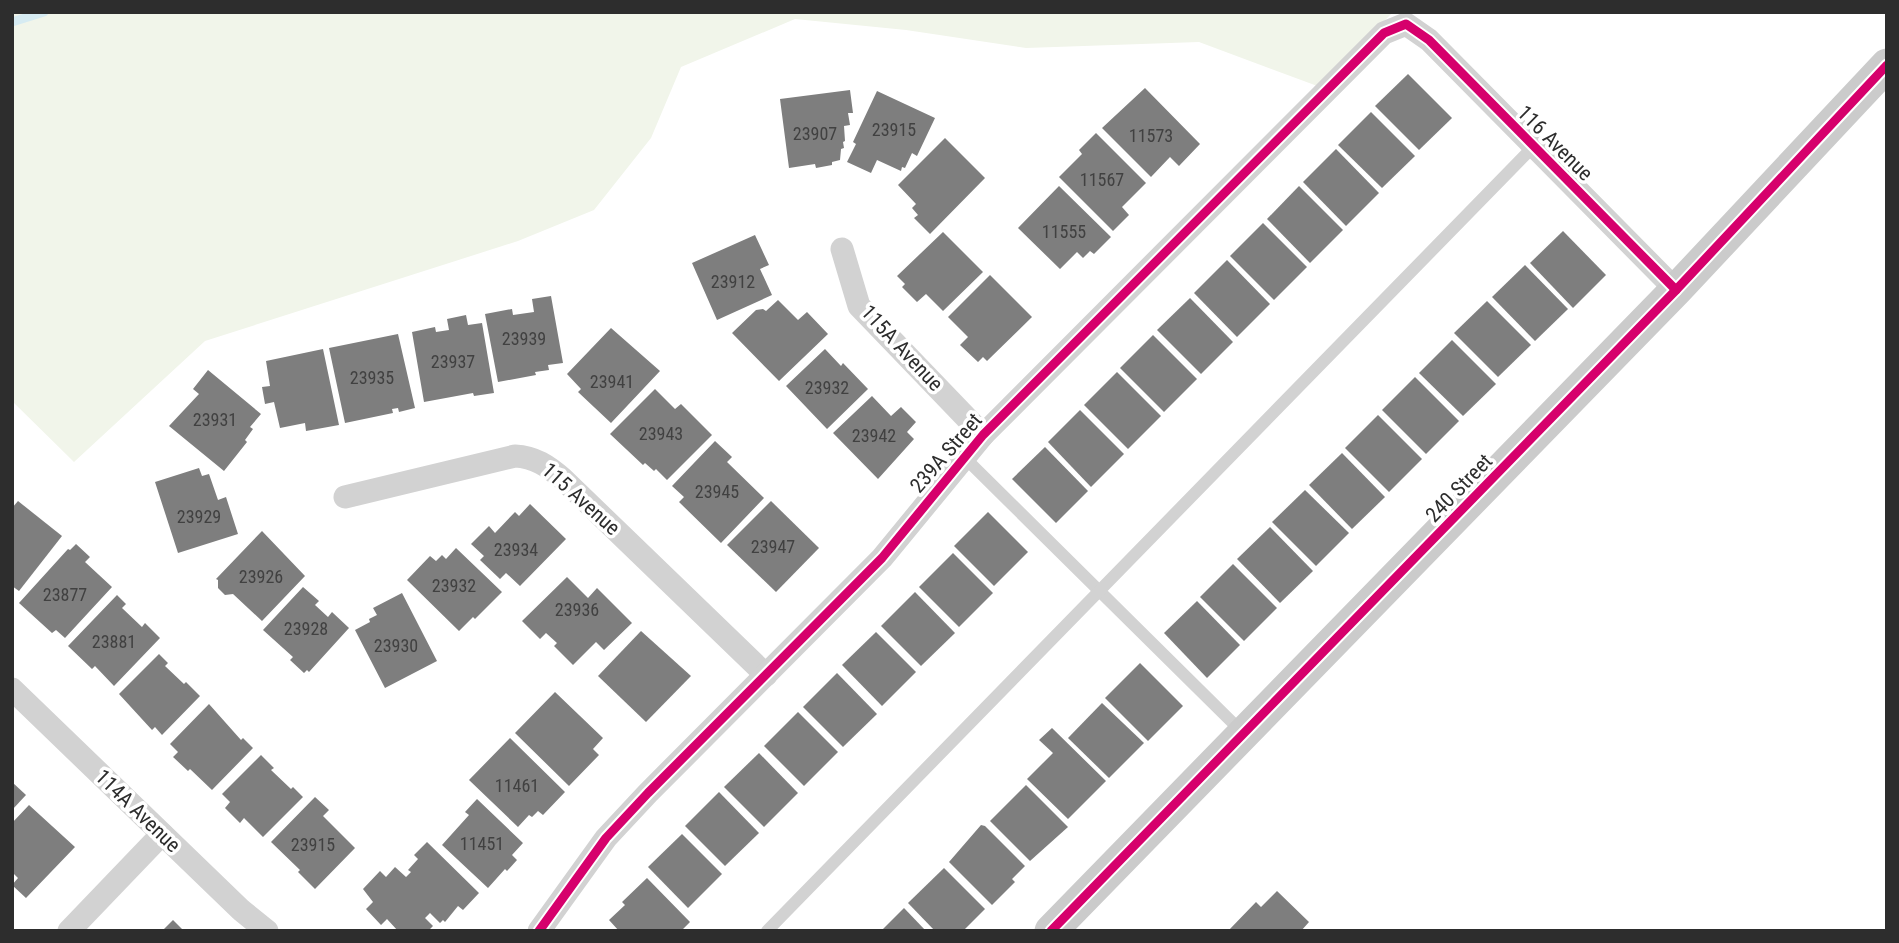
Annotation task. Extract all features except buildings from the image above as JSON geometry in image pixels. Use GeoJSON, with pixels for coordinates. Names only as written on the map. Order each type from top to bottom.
{"type":"FeatureCollection","features":[{"type":"Feature","properties":{"kind":"main road","name":"240 Street"},"geometry":{"type":"LineString","coordinates":[[1052,931],[1676,290],[1887,65]]}},
{"type":"Feature","properties":{"kind":"street","name":"116 Avenue"},"geometry":{"type":"LineString","coordinates":[[1408,18],[1676,290]]}},
{"type":"Feature","properties":{"kind":"street","name":"239A Street"},"geometry":{"type":"LineString","coordinates":[[539,931],[606,838],[882,558],[984,435],[1384,33],[1408,18]]}},
{"type":"Feature","properties":{"kind":"street","name":"115A Avenue"},"geometry":{"type":"LineString","coordinates":[[842,249],[859,306],[984,435]]}},
{"type":"Feature","properties":{"kind":"street","name":"115 Avenue"},"geometry":{"type":"LineString","coordinates":[[345,496],[514,456],[537,461],[548,466],[563,479],[766,675]]}},
{"type":"Feature","properties":{"kind":"street","name":"114A Avenue"},"geometry":{"type":"LineString","coordinates":[[12,689],[241,910],[267,931]]}},
{"type":"Feature","properties":{"kind":"street"},"geometry":{"type":"LineString","coordinates":[[69,931],[162,834]]}},
{"type":"Feature","properties":{"kind":"lane"},"geometry":{"type":"LineString","coordinates":[[767,931],[1534,146]]}},
{"type":"Feature","properties":{"kind":"lane"},"geometry":{"type":"LineString","coordinates":[[964,457],[1244,733]]}},
{"type":"Feature","properties":{"kind":"shaded area"},"geometry":{"type":"Polygon","coordinates":[[[12,12],[1393,12],[1320,87],[1199,42],[1026,48],[906,30],[795,19],[681,67],[651,138],[594,210],[518,241],[205,341],[74,462],[12,401],[12,12]]]}},
{"type":"Feature","properties":{"kind":"waterway"},"geometry":{"type":"LineString","coordinates":[[12,22],[44,12]]}},
{"type":"Feature","properties":{"kind":"cycle path"},"geometry":{"type":"LineString","coordinates":[[539,931],[606,838],[882,558],[983,435],[1384,33],[1406,24],[1429,40],[1676,290]]}},
{"type":"Feature","properties":{"kind":"cycle path"},"geometry":{"type":"LineString","coordinates":[[1051,931],[1676,290],[1887,65]]}}]}
